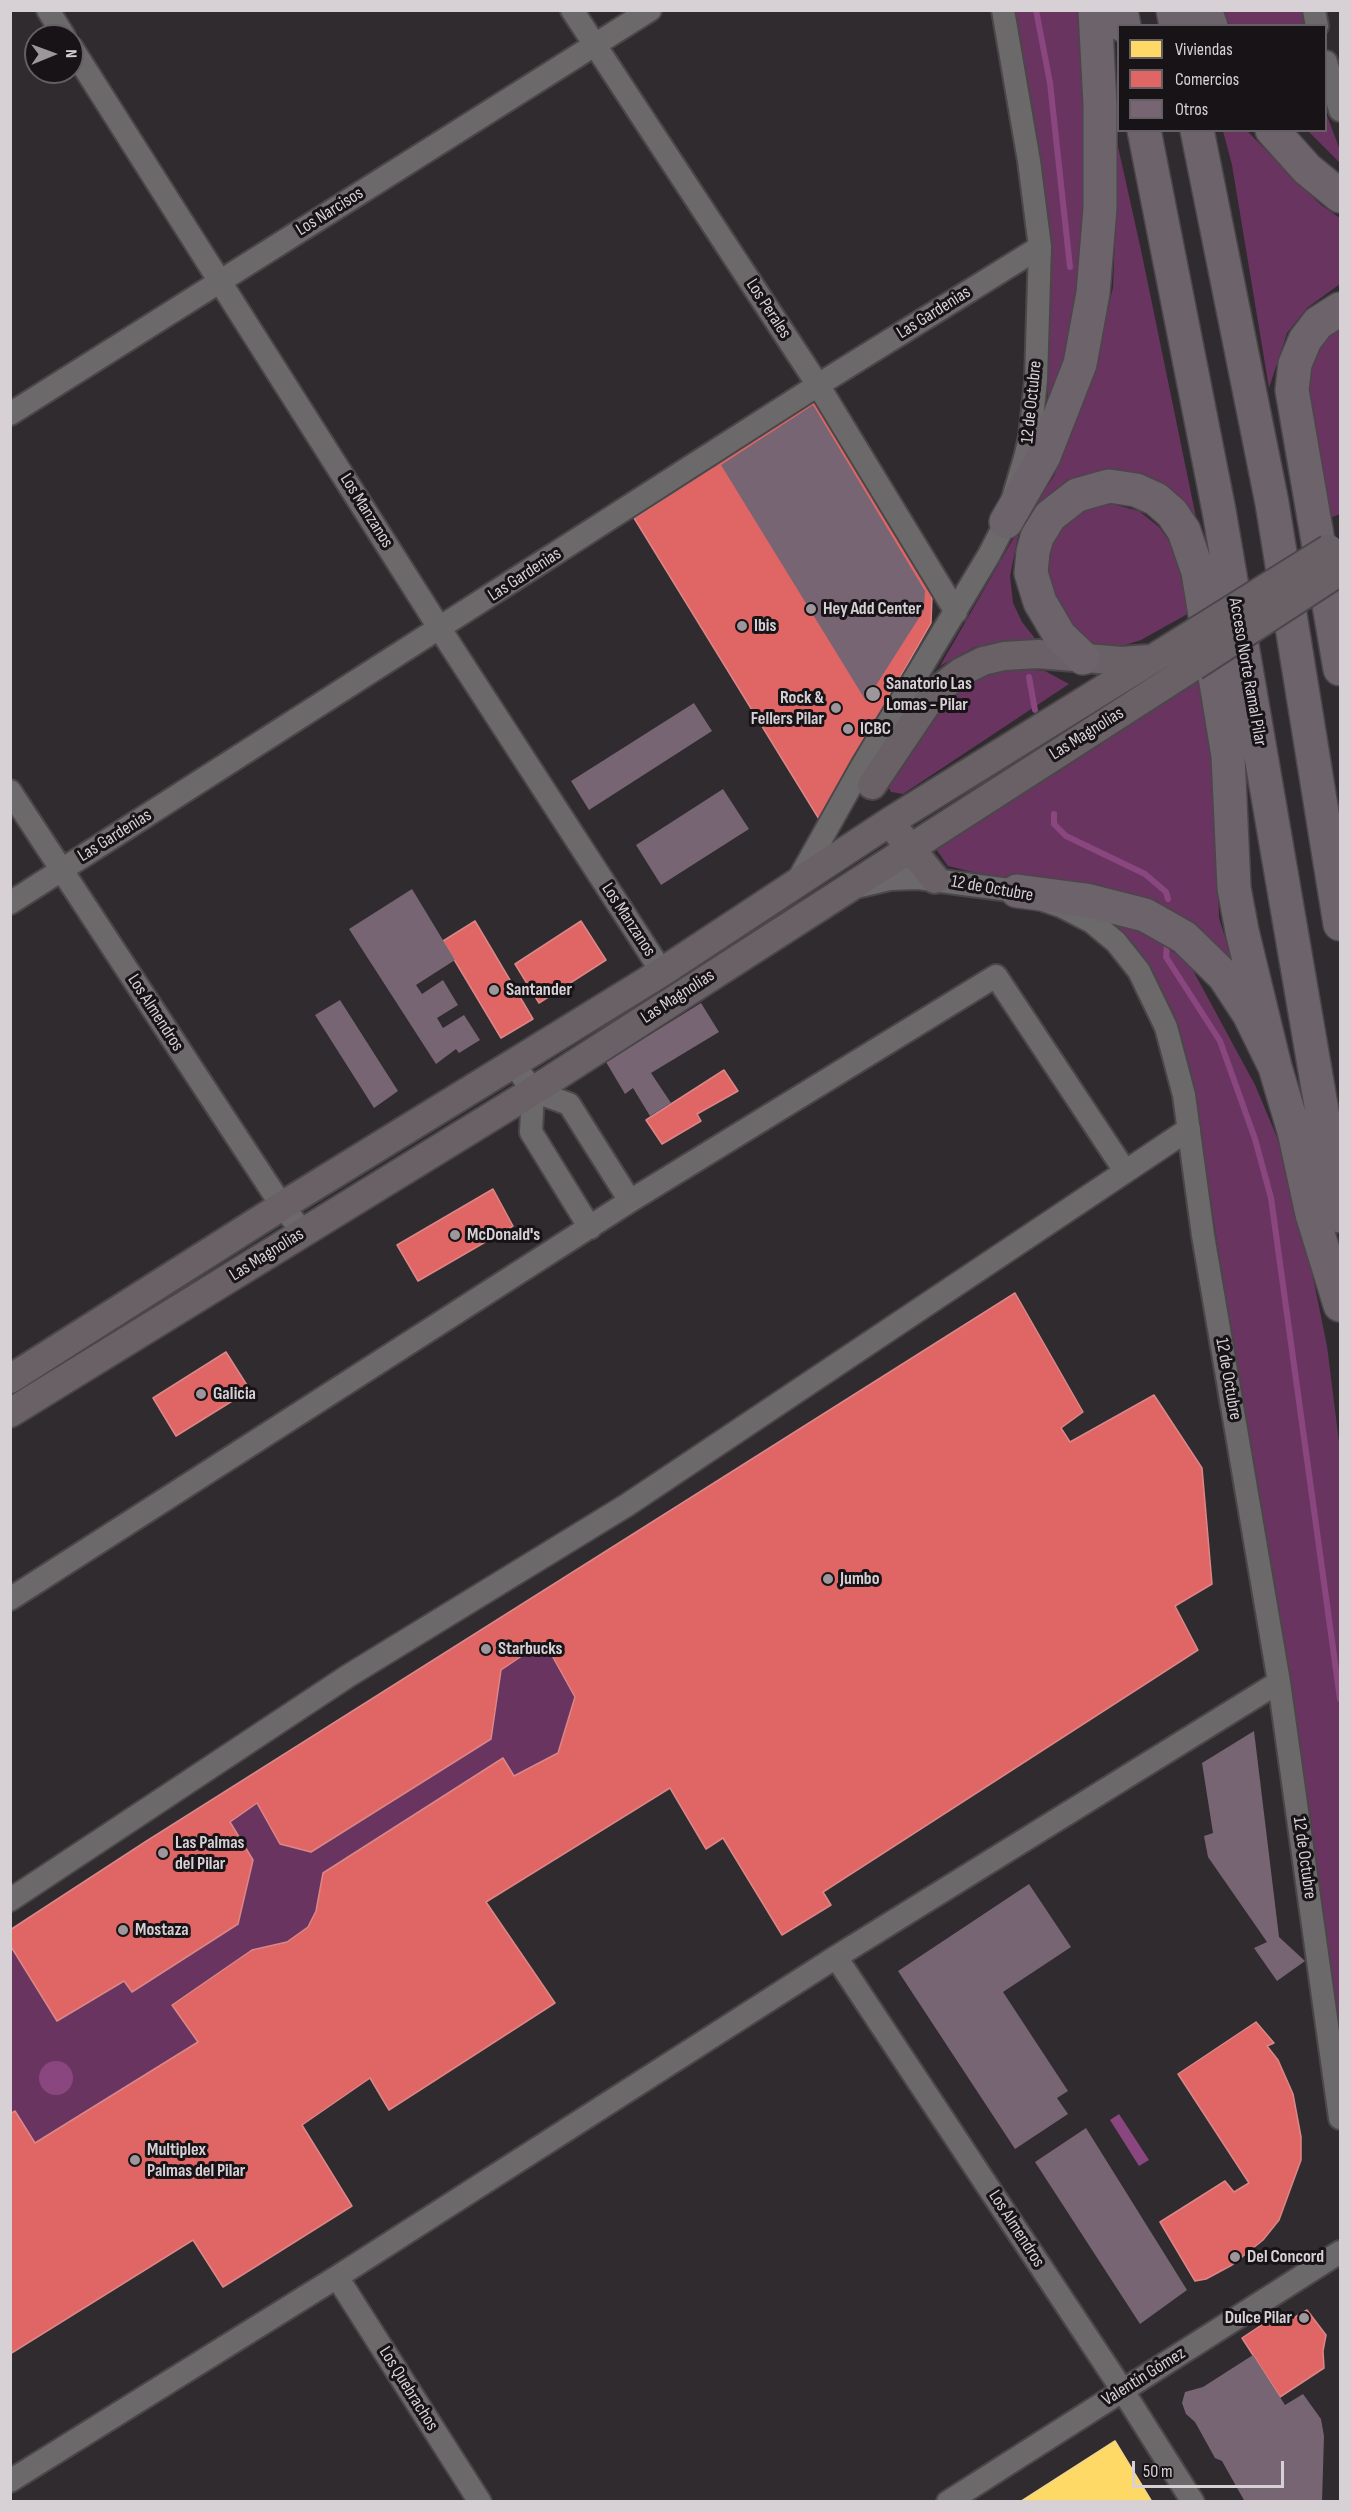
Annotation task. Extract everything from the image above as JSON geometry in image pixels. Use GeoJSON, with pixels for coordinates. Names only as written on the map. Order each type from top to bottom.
{"type":"FeatureCollection","features":[{"type":"Feature","properties":{"kind":"highway"},"geometry":{"type":"LineString","coordinates":[[1006,522],[1044,456],[1080,364],[1093,293],[1100,208],[1100,105],[1095,10]]}},
{"type":"Feature","properties":{"kind":"highway"},"geometry":{"type":"LineString","coordinates":[[1204,10],[1210,24]]}},
{"type":"Feature","properties":{"kind":"highway","name":"Acceso Norte Ramal Pilar"},"geometry":{"type":"LineString","coordinates":[[1144,132],[1219,511],[1341,1216]]}},
{"type":"Feature","properties":{"kind":"highway"},"geometry":{"type":"LineString","coordinates":[[1197,132],[1272,503],[1341,924]]}},
{"type":"Feature","properties":{"kind":"highway"},"geometry":{"type":"LineString","coordinates":[[1274,132],[1307,169],[1341,196]]}},
{"type":"Feature","properties":{"kind":"highway"},"geometry":{"type":"LineString","coordinates":[[1341,309],[1318,323],[1305,340],[1295,364],[1292,390],[1341,669]]}},
{"type":"Feature","properties":{"kind":"highway"},"geometry":{"type":"LineString","coordinates":[[1083,658],[1052,626],[1035,589],[1031,566],[1038,537],[1050,516],[1077,495],[1109,486],[1136,490],[1156,499],[1172,513],[1184,531],[1198,572],[1228,756],[1234,888],[1242,932],[1275,1067],[1294,1131],[1312,1214],[1341,1305]]}},
{"type":"Feature","properties":{"kind":"highway"},"geometry":{"type":"LineString","coordinates":[[1017,891],[1107,904],[1145,915],[1174,930],[1200,951],[1229,983],[1249,1014],[1275,1067]]}},
{"type":"Feature","properties":{"kind":"main road","name":"Las Magnolias"},"geometry":{"type":"LineString","coordinates":[[10,1379],[282,1206],[662,972],[891,821],[1154,658],[1337,558]]}},
{"type":"Feature","properties":{"kind":"main road","name":"Las Magnolias"},"geometry":{"type":"LineString","coordinates":[[10,1413],[533,1091],[1194,666],[1337,558]]}},
{"type":"Feature","properties":{"kind":"main road"},"geometry":{"type":"LineString","coordinates":[[935,879],[908,848],[867,775],[934,693],[961,672],[983,661],[1004,656],[1038,654],[1122,661],[1154,658]]}},
{"type":"Feature","properties":{"kind":"street"},"geometry":{"type":"LineString","coordinates":[[48,10],[57,24]]}},
{"type":"Feature","properties":{"kind":"street","name":"Los Perales"},"geometry":{"type":"LineString","coordinates":[[572,10],[818,385],[956,612]]}},
{"type":"Feature","properties":{"kind":"street","name":"Los Narcisos"},"geometry":{"type":"LineString","coordinates":[[10,414],[650,10]]}},
{"type":"Feature","properties":{"kind":"street","name":"12 de Octubre"},"geometry":{"type":"LineString","coordinates":[[797,882],[867,775],[1006,522],[1030,437],[1036,380],[1040,247],[1029,162],[1003,10]]}},
{"type":"Feature","properties":{"kind":"street"},"geometry":{"type":"LineString","coordinates":[[1327,65],[1341,110]]}},
{"type":"Feature","properties":{"kind":"street","name":"Los Manzanos"},"geometry":{"type":"LineString","coordinates":[[84,67],[222,281],[440,629],[662,972]]}},
{"type":"Feature","properties":{"kind":"street","name":"Las Gardenias"},"geometry":{"type":"LineString","coordinates":[[10,903],[818,385],[1040,247]]}},
{"type":"Feature","properties":{"kind":"street","name":"Los Almendros"},"geometry":{"type":"LineString","coordinates":[[10,791],[282,1206],[304,1233]]}},
{"type":"Feature","properties":{"kind":"street","name":"12 de Octubre"},"geometry":{"type":"LineString","coordinates":[[841,891],[890,879],[935,879],[1017,891],[1061,906],[1092,922],[1111,937],[1128,956],[1148,987],[1166,1027],[1180,1078],[1189,1129],[1203,1235],[1279,1682],[1341,2118]]}},
{"type":"Feature","properties":{"kind":"street"},"geometry":{"type":"LineString","coordinates":[[10,1599],[630,1201],[996,976],[1125,1171]]}},
{"type":"Feature","properties":{"kind":"street"},"geometry":{"type":"LineString","coordinates":[[513,1063],[533,1091],[569,1104],[630,1201]]}},
{"type":"Feature","properties":{"kind":"street"},"geometry":{"type":"LineString","coordinates":[[533,1091],[531,1132],[590,1227]]}},
{"type":"Feature","properties":{"kind":"street"},"geometry":{"type":"LineString","coordinates":[[10,1900],[348,1676],[627,1505],[1189,1129]]}},
{"type":"Feature","properties":{"kind":"street"},"geometry":{"type":"LineString","coordinates":[[10,2481],[337,2277],[836,1957],[1279,1682]]}},
{"type":"Feature","properties":{"kind":"street","name":"Los Almendros"},"geometry":{"type":"LineString","coordinates":[[836,1957],[1123,2391],[1193,2502]]}},
{"type":"Feature","properties":{"kind":"street","name":"Valentín Gómez"},"geometry":{"type":"LineString","coordinates":[[948,2502],[1341,2252]]}},
{"type":"Feature","properties":{"kind":"street","name":"Los Quebrachos"},"geometry":{"type":"LineString","coordinates":[[337,2277],[480,2502]]}},
{"type":"Feature","properties":{"kind":"shaded area"},"geometry":{"type":"Polygon","coordinates":[[[1010,11],[1084,11],[1093,156],[1074,342],[1047,429],[1049,333],[1047,235],[1010,11]]]}},
{"type":"Feature","properties":{"kind":"shaded area"},"geometry":{"type":"Polygon","coordinates":[[[1222,11],[1302,11],[1305,24],[1229,24],[1222,11]]]}},
{"type":"Feature","properties":{"kind":"shaded area"},"geometry":{"type":"Polygon","coordinates":[[[1327,116],[1340,150],[1340,163],[1309,132],[1327,132],[1327,116]]]}},
{"type":"Feature","properties":{"kind":"shaded area"},"geometry":{"type":"Polygon","coordinates":[[[1223,132],[1248,132],[1321,205],[1340,218],[1340,284],[1307,308],[1287,333],[1269,388],[1232,165],[1223,132]]]}},
{"type":"Feature","properties":{"kind":"shaded area"},"geometry":{"type":"Polygon","coordinates":[[[1115,133],[1199,532],[1179,501],[1056,494],[1029,513],[1054,476],[1095,360],[1113,288],[1117,187],[1115,133]]]}},
{"type":"Feature","properties":{"kind":"shaded area"},"geometry":{"type":"Polygon","coordinates":[[[1340,325],[1340,514],[1320,522],[1300,389],[1319,335],[1340,325]]]}},
{"type":"Feature","properties":{"kind":"shaded area"},"geometry":{"type":"Polygon","coordinates":[[[1097,500],[1139,511],[1159,527],[1175,549],[1190,588],[1191,612],[1141,640],[1119,647],[1087,644],[1046,598],[1045,549],[1057,522],[1097,500]]]}},
{"type":"Feature","properties":{"kind":"shaded area"},"geometry":{"type":"Polygon","coordinates":[[[1020,527],[1010,576],[1013,603],[1022,622],[1037,641],[975,647],[940,666],[1020,527]]]}},
{"type":"Feature","properties":{"kind":"shaded area"},"geometry":{"type":"Polygon","coordinates":[[[1023,669],[1045,671],[1069,684],[903,794],[891,792],[886,783],[943,702],[971,683],[994,672],[1023,669]]]}},
{"type":"Feature","properties":{"kind":"shaded area"},"geometry":{"type":"Polygon","coordinates":[[[1203,677],[1214,756],[1219,918],[1242,991],[1224,960],[993,877],[948,866],[936,849],[1203,677]]]}},
{"type":"Feature","properties":{"kind":"shaded area"},"geometry":{"type":"Polygon","coordinates":[[[1102,916],[1134,925],[1189,963],[1255,1085],[1290,1168],[1306,1243],[1327,1346],[1340,1450],[1340,2045],[1197,1110],[1151,974],[1125,935],[1102,916]]]}},
{"type":"Feature","properties":{"kind":"shaded area"},"geometry":{"type":"Polygon","coordinates":[[[544,1641],[575,1697],[558,1753],[514,1776],[316,1911],[308,1927],[287,1942],[252,1950],[172,2004],[198,2042],[35,2143],[15,2112],[11,2114],[10,1945],[124,1981],[133,1991],[238,1924],[253,1860],[230,1822],[257,1803],[280,1844],[311,1852],[491,1739],[501,1670],[544,1641]]]}},
{"type":"Feature","properties":{"kind":"shaded area"},"geometry":{"type":"Polygon","coordinates":[[[56,2061],[68,2066],[73,2078],[68,2090],[56,2095],[44,2090],[39,2078],[44,2066],[56,2061]]]}},
{"type":"Feature","properties":{"kind":"shaded area"},"geometry":{"type":"Polygon","coordinates":[[[1119,2114],[1149,2160],[1139,2166],[1110,2120],[1119,2114]]]}},
{"type":"Feature","properties":{"kind":"building: Viviendas","name":"Ibis"},"geometry":{"type":"Polygon","coordinates":[[[693,483],[845,737],[810,796],[637,515],[693,483]]]}},
{"type":"Feature","properties":{"kind":"building: Viviendas"},"geometry":{"type":"Polygon","coordinates":[[[1115,2441],[1152,2502],[1020,2502],[1115,2441]]]}},
{"type":"Feature","properties":{"kind":"building: Comercios","name":"Hey Add Center"},"geometry":{"type":"Polygon","coordinates":[[[817,399],[932,595],[931,623],[819,819],[634,518],[817,399]]]}},
{"type":"Feature","properties":{"kind":"building: Comercios","name":"Santander"},"geometry":{"type":"Polygon","coordinates":[[[475,921],[533,1019],[501,1038],[443,941],[475,921]]]}},
{"type":"Feature","properties":{"kind":"building: Comercios"},"geometry":{"type":"Polygon","coordinates":[[[581,921],[606,960],[539,1003],[515,964],[581,921]]]}},
{"type":"Feature","properties":{"kind":"building: Comercios"},"geometry":{"type":"Polygon","coordinates":[[[724,1070],[738,1091],[697,1114],[701,1121],[662,1144],[646,1120],[724,1070]]]}},
{"type":"Feature","properties":{"kind":"building: Comercios","name":"McDonald's"},"geometry":{"type":"Polygon","coordinates":[[[493,1189],[513,1226],[418,1281],[397,1245],[493,1189]]]}},
{"type":"Feature","properties":{"kind":"building: Comercios"},"geometry":{"type":"Polygon","coordinates":[[[1015,1293],[1083,1412],[1061,1428],[1070,1442],[1154,1395],[1202,1468],[1212,1584],[1175,1606],[1198,1650],[823,1892],[831,1905],[782,1935],[723,1838],[706,1849],[670,1788],[486,1902],[555,2003],[389,2110],[370,2078],[302,2125],[352,2206],[223,2287],[193,2240],[10,2354],[10,2114],[15,2111],[35,2143],[198,2042],[172,2005],[252,1950],[287,1942],[308,1927],[316,1911],[323,1873],[503,1758],[514,1776],[558,1753],[575,1697],[544,1641],[501,1670],[491,1739],[311,1852],[280,1844],[257,1803],[230,1822],[253,1860],[238,1924],[132,1992],[124,1981],[57,2021],[10,1945],[10,1930],[145,1842],[1015,1293]]]}},
{"type":"Feature","properties":{"kind":"building: Comercios","name":"Galicia"},"geometry":{"type":"Polygon","coordinates":[[[226,1352],[250,1390],[176,1436],[153,1398],[226,1352]]]}},
{"type":"Feature","properties":{"kind":"building: Comercios"},"geometry":{"type":"Polygon","coordinates":[[[1256,2022],[1274,2043],[1267,2046],[1278,2060],[1293,2094],[1301,2137],[1301,2160],[1279,2220],[1263,2240],[1232,2265],[1206,2279],[1195,2281],[1160,2222],[1225,2181],[1234,2192],[1249,2183],[1178,2074],[1256,2022]]]}},
{"type":"Feature","properties":{"kind":"building: Comercios"},"geometry":{"type":"Polygon","coordinates":[[[1307,2310],[1326,2335],[1323,2351],[1324,2368],[1280,2397],[1242,2338],[1281,2312],[1285,2323],[1307,2310]]]}},
{"type":"Feature","properties":{"kind":"building: Otros"},"geometry":{"type":"Polygon","coordinates":[[[813,405],[925,591],[924,610],[866,701],[721,465],[813,405]]]}},
{"type":"Feature","properties":{"kind":"building: Otros"},"geometry":{"type":"Polygon","coordinates":[[[694,703],[712,731],[589,810],[571,781],[694,703]]]}},
{"type":"Feature","properties":{"kind":"building: Otros"},"geometry":{"type":"Polygon","coordinates":[[[723,789],[749,829],[661,885],[636,845],[723,789]]]}},
{"type":"Feature","properties":{"kind":"building: Otros"},"geometry":{"type":"Polygon","coordinates":[[[412,889],[455,960],[416,985],[422,994],[443,980],[458,1005],[437,1018],[443,1028],[464,1015],[480,1040],[459,1053],[456,1049],[436,1064],[349,929],[412,889]]]}},
{"type":"Feature","properties":{"kind":"building: Otros"},"geometry":{"type":"Polygon","coordinates":[[[340,1000],[398,1091],[374,1108],[315,1015],[340,1000]]]}},
{"type":"Feature","properties":{"kind":"building: Otros"},"geometry":{"type":"Polygon","coordinates":[[[701,1003],[719,1032],[651,1073],[671,1103],[650,1116],[633,1088],[625,1094],[606,1062],[701,1003]]]}},
{"type":"Feature","properties":{"kind":"building: Otros"},"geometry":{"type":"Polygon","coordinates":[[[1254,1731],[1279,1937],[1305,1961],[1277,1981],[1254,1948],[1267,1942],[1208,1857],[1204,1836],[1213,1833],[1202,1763],[1254,1731]]]}},
{"type":"Feature","properties":{"kind":"building: Otros"},"geometry":{"type":"Polygon","coordinates":[[[1029,1884],[1071,1947],[1003,1992],[1068,2091],[1057,2098],[1068,2114],[1015,2149],[898,1971],[1029,1884]]]}},
{"type":"Feature","properties":{"kind":"building: Otros"},"geometry":{"type":"Polygon","coordinates":[[[1086,2128],[1187,2290],[1140,2324],[1035,2162],[1086,2128]]]}},
{"type":"Feature","properties":{"kind":"building: Otros"},"geometry":{"type":"Polygon","coordinates":[[[1253,2355],[1285,2405],[1303,2394],[1321,2419],[1324,2436],[1322,2502],[1245,2502],[1222,2461],[1215,2458],[1195,2422],[1186,2414],[1182,2403],[1185,2392],[1203,2387],[1253,2355]]]}},
{"type":"Feature","properties":{"kind":"waterway"},"geometry":{"type":"LineString","coordinates":[[1036,10],[1050,83],[1070,267]]}},
{"type":"Feature","properties":{"kind":"waterway"},"geometry":{"type":"LineString","coordinates":[[1029,677],[1035,710]]}},
{"type":"Feature","properties":{"kind":"waterway"},"geometry":{"type":"LineString","coordinates":[[1054,814],[1054,824],[1066,836],[1145,874],[1166,892],[1168,899]]}},
{"type":"Feature","properties":{"kind":"waterway"},"geometry":{"type":"LineString","coordinates":[[1167,945],[1166,957],[1220,1041],[1255,1139],[1271,1198],[1340,1699]]}},
{"type":"Feature","properties":{"kind":"place","name":"Hey Add Center"},"geometry":{"type":"Point","coordinates":[811,609]}},
{"type":"Feature","properties":{"kind":"place","name":"Ibis"},"geometry":{"type":"Point","coordinates":[742,626]}},
{"type":"Feature","properties":{"kind":"place","name":"Sanatorio Las Lomas - Pilar"},"geometry":{"type":"Point","coordinates":[873,694]}},
{"type":"Feature","properties":{"kind":"place","name":"Rock & Fellers Pilar"},"geometry":{"type":"Point","coordinates":[836,708]}},
{"type":"Feature","properties":{"kind":"place","name":"ICBC"},"geometry":{"type":"Point","coordinates":[848,729]}},
{"type":"Feature","properties":{"kind":"place","name":"Santander"},"geometry":{"type":"Point","coordinates":[494,990]}},
{"type":"Feature","properties":{"kind":"place","name":"McDonald's"},"geometry":{"type":"Point","coordinates":[455,1235]}},
{"type":"Feature","properties":{"kind":"place","name":"Galicia"},"geometry":{"type":"Point","coordinates":[201,1394]}},
{"type":"Feature","properties":{"kind":"place","name":"Jumbo"},"geometry":{"type":"Point","coordinates":[828,1579]}},
{"type":"Feature","properties":{"kind":"place","name":"Starbucks"},"geometry":{"type":"Point","coordinates":[486,1649]}},
{"type":"Feature","properties":{"kind":"place","name":"Las Palmas del Pilar"},"geometry":{"type":"Point","coordinates":[163,1853]}},
{"type":"Feature","properties":{"kind":"place","name":"Mostaza"},"geometry":{"type":"Point","coordinates":[123,1930]}},
{"type":"Feature","properties":{"kind":"place","name":"Multiplex Palmas del Pilar"},"geometry":{"type":"Point","coordinates":[135,2160]}},
{"type":"Feature","properties":{"kind":"place","name":"Del Concord"},"geometry":{"type":"Point","coordinates":[1235,2257]}},
{"type":"Feature","properties":{"kind":"place","name":"Dulce Pilar"},"geometry":{"type":"Point","coordinates":[1304,2318]}}]}
